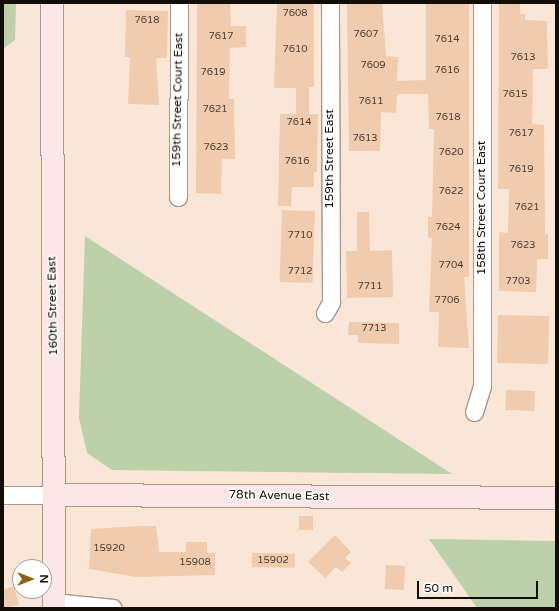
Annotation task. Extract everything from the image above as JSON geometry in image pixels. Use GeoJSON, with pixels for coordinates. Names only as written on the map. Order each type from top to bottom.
{"type":"FeatureCollection","features":[{"type":"Feature","properties":{"kind":"main road","name":"160th Street East"},"geometry":{"type":"LineString","coordinates":[[52,3],[56,495],[54,605]]}},
{"type":"Feature","properties":{"kind":"main road","name":"78th Avenue East"},"geometry":{"type":"LineString","coordinates":[[56,495],[556,498]]}},
{"type":"Feature","properties":{"kind":"street","name":"159th Street Court East"},"geometry":{"type":"LineString","coordinates":[[178,197],[179,3]]}},
{"type":"Feature","properties":{"kind":"street","name":"159th Street East"},"geometry":{"type":"LineString","coordinates":[[325,313],[331,302],[330,3]]}},
{"type":"Feature","properties":{"kind":"street","name":"158th Street Court East"},"geometry":{"type":"LineString","coordinates":[[474,412],[482,386],[482,3]]}},
{"type":"Feature","properties":{"kind":"street","name":"78th Avenue East"},"geometry":{"type":"LineString","coordinates":[[3,495],[56,495]]}},
{"type":"Feature","properties":{"kind":"street"},"geometry":{"type":"LineString","coordinates":[[54,605],[113,608]]}},
{"type":"Feature","properties":{"kind":"green space"},"geometry":{"type":"Polygon","coordinates":[[[3,3],[16,3],[15,40],[3,49],[3,3]]]}},
{"type":"Feature","properties":{"kind":"green space"},"geometry":{"type":"Polygon","coordinates":[[[85,236],[452,474],[112,470],[87,453],[79,418],[85,236]]]}},
{"type":"Feature","properties":{"kind":"green space"},"geometry":{"type":"Polygon","coordinates":[[[429,539],[556,541],[556,608],[477,608],[429,539]]]}},
{"type":"Feature","properties":{"kind":"building"},"geometry":{"type":"Polygon","coordinates":[[[197,3],[230,3],[231,26],[246,26],[246,47],[230,48],[229,99],[234,99],[235,159],[222,159],[221,194],[196,193],[197,3]]]}},
{"type":"Feature","properties":{"kind":"building"},"geometry":{"type":"Polygon","coordinates":[[[277,3],[314,3],[314,87],[309,87],[309,114],[318,114],[317,172],[314,172],[314,187],[292,187],[291,206],[278,206],[280,114],[296,114],[296,88],[274,88],[277,3]]]}},
{"type":"Feature","properties":{"kind":"building"},"geometry":{"type":"Polygon","coordinates":[[[347,3],[382,3],[386,56],[398,57],[397,81],[426,80],[426,3],[469,3],[469,277],[464,277],[469,348],[438,347],[439,312],[429,312],[432,238],[428,238],[428,217],[432,217],[434,129],[429,129],[428,94],[397,94],[396,113],[381,112],[380,151],[349,151],[347,3]]]}},
{"type":"Feature","properties":{"kind":"building"},"geometry":{"type":"Polygon","coordinates":[[[499,3],[520,3],[520,14],[525,14],[525,20],[547,21],[548,69],[533,69],[532,124],[544,125],[545,233],[548,234],[548,259],[537,259],[536,292],[499,291],[499,232],[508,233],[509,189],[498,189],[499,3]]]}},
{"type":"Feature","properties":{"kind":"building"},"geometry":{"type":"Polygon","coordinates":[[[126,10],[168,11],[167,58],[156,58],[159,105],[128,104],[130,57],[125,57],[126,10]]]}},
{"type":"Feature","properties":{"kind":"building"},"geometry":{"type":"Polygon","coordinates":[[[282,210],[315,211],[312,283],[279,282],[282,210]]]}},
{"type":"Feature","properties":{"kind":"building"},"geometry":{"type":"Polygon","coordinates":[[[357,212],[369,212],[370,251],[392,250],[393,297],[347,298],[346,251],[357,251],[357,212]]]}},
{"type":"Feature","properties":{"kind":"building"},"geometry":{"type":"Polygon","coordinates":[[[498,315],[549,316],[548,364],[497,363],[498,315]]]}},
{"type":"Feature","properties":{"kind":"building"},"geometry":{"type":"Polygon","coordinates":[[[349,322],[399,323],[399,344],[358,343],[358,335],[348,335],[349,322]]]}},
{"type":"Feature","properties":{"kind":"building"},"geometry":{"type":"Polygon","coordinates":[[[506,390],[535,391],[534,411],[505,410],[506,390]]]}},
{"type":"Feature","properties":{"kind":"building"},"geometry":{"type":"Polygon","coordinates":[[[299,516],[313,516],[313,530],[299,530],[299,516]]]}},
{"type":"Feature","properties":{"kind":"building"},"geometry":{"type":"Polygon","coordinates":[[[156,526],[159,552],[186,552],[186,542],[207,542],[207,553],[215,553],[215,575],[136,577],[89,569],[91,529],[156,526]]]}},
{"type":"Feature","properties":{"kind":"building"},"geometry":{"type":"Polygon","coordinates":[[[335,535],[351,552],[345,558],[351,563],[342,572],[336,567],[325,578],[308,562],[335,535]]]}},
{"type":"Feature","properties":{"kind":"building"},"geometry":{"type":"Polygon","coordinates":[[[252,553],[295,554],[295,568],[252,567],[252,553]]]}},
{"type":"Feature","properties":{"kind":"building"},"geometry":{"type":"Polygon","coordinates":[[[386,565],[405,566],[404,590],[385,589],[386,565]]]}},
{"type":"Feature","properties":{"kind":"building"},"geometry":{"type":"Polygon","coordinates":[[[12,587],[12,599],[17,599],[19,605],[3,608],[3,590],[12,587]]]}}]}
